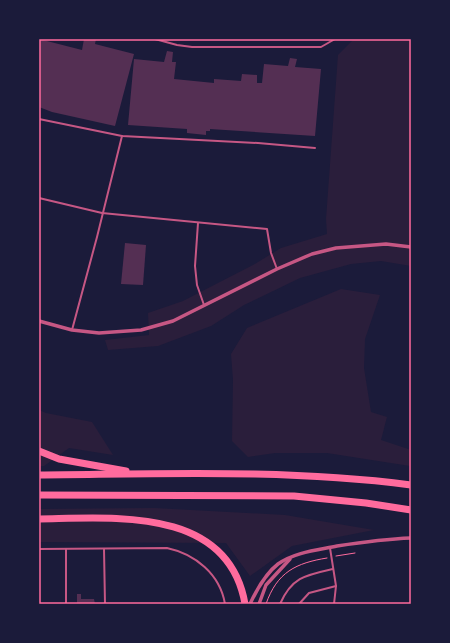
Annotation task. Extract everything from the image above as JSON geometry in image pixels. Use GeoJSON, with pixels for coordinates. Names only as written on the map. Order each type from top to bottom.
{"type":"FeatureCollection","features":[{"type":"Feature","properties":{"kind":"highway"},"geometry":{"type":"LineString","coordinates":[[39,451],[59,459],[144,474]]}},
{"type":"Feature","properties":{"kind":"highway"},"geometry":{"type":"LineString","coordinates":[[39,475],[252,473],[376,480],[411,485]]}},
{"type":"Feature","properties":{"kind":"highway"},"geometry":{"type":"LineString","coordinates":[[39,495],[294,496],[366,502],[411,510]]}},
{"type":"Feature","properties":{"kind":"highway"},"geometry":{"type":"LineString","coordinates":[[39,519],[123,518],[143,520],[178,528],[205,541],[228,562],[242,590],[245,604]]}},
{"type":"Feature","properties":{"kind":"street"},"geometry":{"type":"LineString","coordinates":[[39,321],[72,330],[99,333],[141,330],[173,321],[277,269],[312,254],[336,248],[386,244],[411,247]]}},
{"type":"Feature","properties":{"kind":"street"},"geometry":{"type":"LineString","coordinates":[[250,604],[263,579],[271,570],[280,563],[292,557],[309,551],[382,539],[411,538]]}},
{"type":"Feature","properties":{"kind":"street"},"geometry":{"type":"LineString","coordinates":[[259,604],[266,585],[292,557]]}},
{"type":"Feature","properties":{"kind":"lane"},"geometry":{"type":"LineString","coordinates":[[155,39],[177,45],[192,47],[321,47],[335,39]]}},
{"type":"Feature","properties":{"kind":"lane"},"geometry":{"type":"LineString","coordinates":[[39,118],[122,136],[258,143],[315,148]]}},
{"type":"Feature","properties":{"kind":"lane"},"geometry":{"type":"LineString","coordinates":[[72,330],[122,136]]}},
{"type":"Feature","properties":{"kind":"lane"},"geometry":{"type":"LineString","coordinates":[[39,198],[102,213],[267,229],[271,253],[277,269]]}},
{"type":"Feature","properties":{"kind":"lane"},"geometry":{"type":"LineString","coordinates":[[198,223],[195,266],[197,285],[204,305]]}},
{"type":"Feature","properties":{"kind":"lane"},"geometry":{"type":"LineString","coordinates":[[39,549],[167,548],[183,553],[202,564],[210,572],[221,588],[225,604]]}},
{"type":"Feature","properties":{"kind":"lane"},"geometry":{"type":"LineString","coordinates":[[330,548],[336,586],[334,604]]}},
{"type":"Feature","properties":{"kind":"lane"},"geometry":{"type":"LineString","coordinates":[[66,549],[66,604]]}},
{"type":"Feature","properties":{"kind":"lane"},"geometry":{"type":"LineString","coordinates":[[104,549],[105,604]]}},
{"type":"Feature","properties":{"kind":"lane"},"geometry":{"type":"LineString","coordinates":[[280,604],[285,592],[294,582],[307,575],[333,569]]}},
{"type":"Feature","properties":{"kind":"lane"},"geometry":{"type":"LineString","coordinates":[[299,604],[309,593],[336,586]]}},
{"type":"Feature","properties":{"kind":"path"},"geometry":{"type":"LineString","coordinates":[[266,604],[275,585],[283,575],[293,568],[307,561],[355,553]]}},
{"type":"Feature","properties":{"kind":"shaded area"},"geometry":{"type":"Polygon","coordinates":[[[354,39],[411,40],[411,266],[381,261],[351,264],[300,278],[244,305],[211,326],[158,346],[108,350],[105,340],[149,335],[148,313],[183,301],[253,265],[281,248],[327,234],[326,219],[338,55],[354,39]]]}},
{"type":"Feature","properties":{"kind":"shaded area"},"geometry":{"type":"Polygon","coordinates":[[[341,289],[380,295],[365,339],[364,368],[371,412],[387,417],[381,440],[411,450],[410,466],[327,453],[275,453],[248,457],[232,441],[233,380],[231,354],[247,328],[341,289]]]}},
{"type":"Feature","properties":{"kind":"shaded area"},"geometry":{"type":"Polygon","coordinates":[[[39,410],[46,413],[92,422],[113,455],[69,448],[44,466],[39,466],[39,410]]]}},
{"type":"Feature","properties":{"kind":"shaded area"},"geometry":{"type":"Polygon","coordinates":[[[154,508],[285,515],[374,530],[292,546],[250,576],[226,543],[39,542],[39,509],[154,508]]]}},
{"type":"Feature","properties":{"kind":"building"},"geometry":{"type":"Polygon","coordinates":[[[39,39],[82,50],[84,39],[96,39],[95,44],[134,54],[115,126],[52,112],[39,107],[39,39]]]}},
{"type":"Feature","properties":{"kind":"building"},"geometry":{"type":"Polygon","coordinates":[[[167,51],[173,52],[172,62],[176,62],[174,79],[214,83],[214,79],[241,81],[242,74],[257,75],[257,83],[262,83],[264,64],[288,66],[290,58],[297,59],[295,67],[321,69],[315,136],[210,129],[210,131],[206,131],[206,135],[187,133],[187,129],[128,125],[134,59],[164,62],[167,51]]]}},
{"type":"Feature","properties":{"kind":"building"},"geometry":{"type":"Polygon","coordinates":[[[125,243],[146,245],[143,285],[121,284],[125,243]]]}},
{"type":"Feature","properties":{"kind":"building"},"geometry":{"type":"Polygon","coordinates":[[[77,594],[81,594],[81,599],[94,599],[95,604],[77,604],[77,594]]]}}]}
